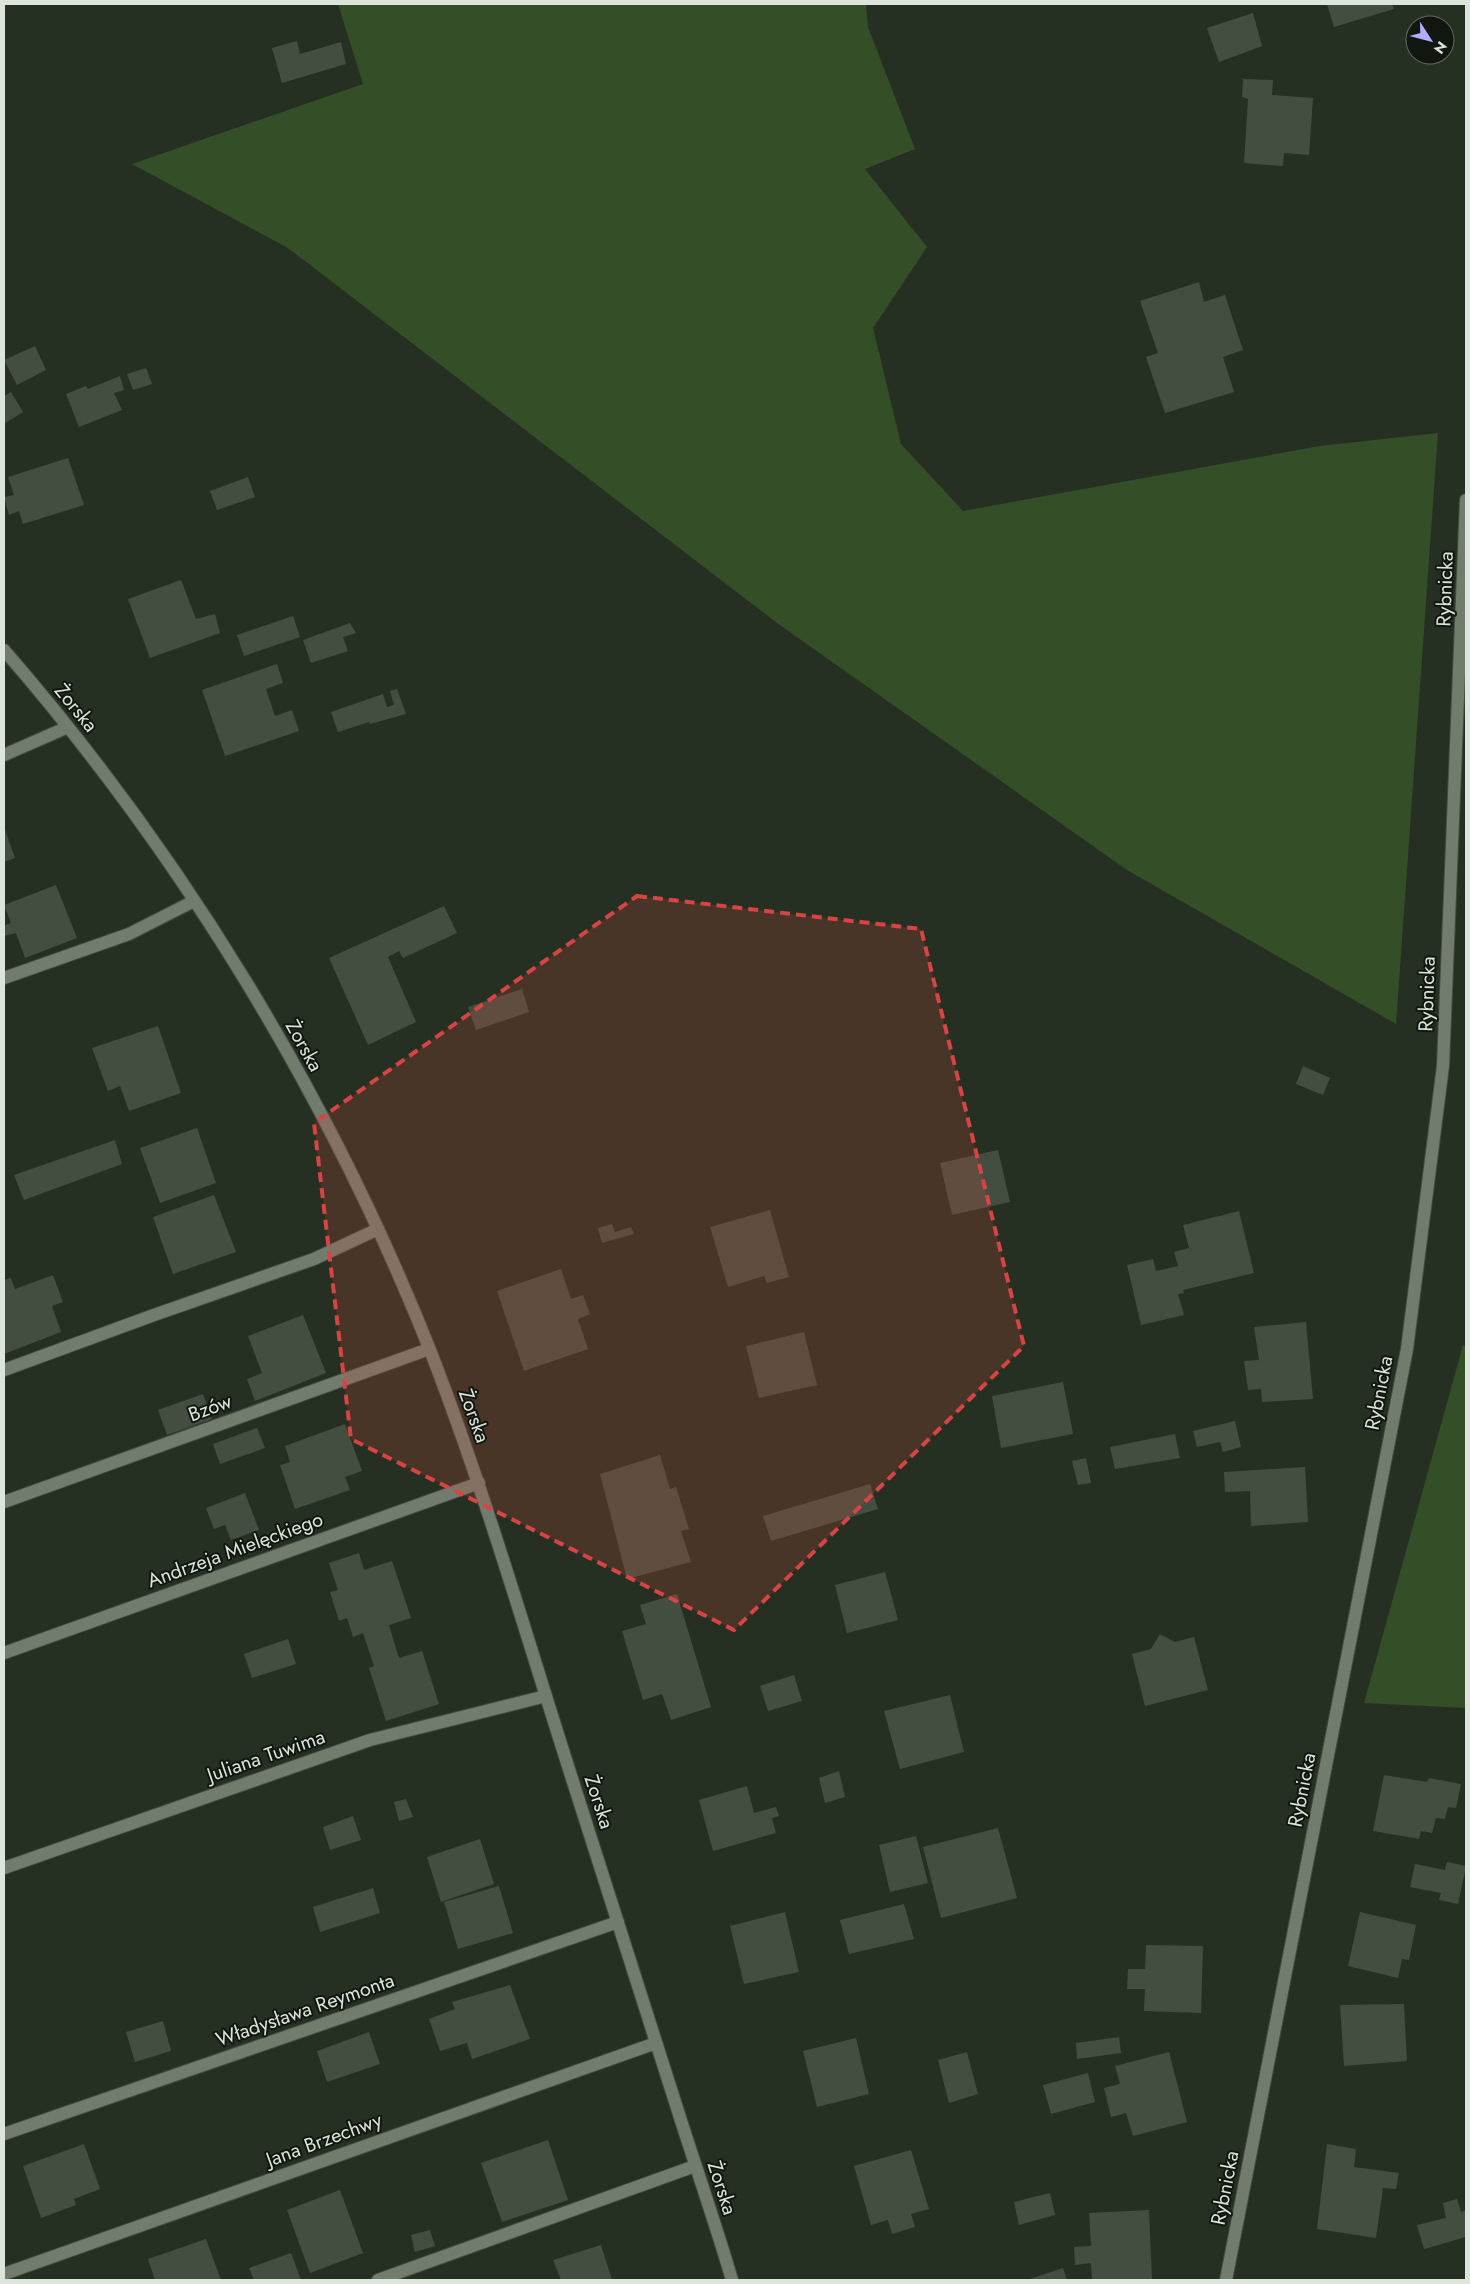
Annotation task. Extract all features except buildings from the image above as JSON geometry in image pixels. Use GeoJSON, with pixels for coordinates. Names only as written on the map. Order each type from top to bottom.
{"type":"FeatureCollection","features":[{"type":"Feature","properties":{"kind":"street","name":"Rybnicka"},"geometry":{"type":"LineString","coordinates":[[1226,2280],[1407,1349],[1443,1066],[1466,500]]}},
{"type":"Feature","properties":{"kind":"street","name":"Żorska"},"geometry":{"type":"LineString","coordinates":[[4,650],[68,727],[136,817],[194,901],[256,998],[318,1107],[378,1229],[429,1349],[478,1483],[732,2280]]}},
{"type":"Feature","properties":{"kind":"street"},"geometry":{"type":"LineString","coordinates":[[4,755],[68,727]]}},
{"type":"Feature","properties":{"kind":"street"},"geometry":{"type":"LineString","coordinates":[[4,978],[129,934],[194,901]]}},
{"type":"Feature","properties":{"kind":"street"},"geometry":{"type":"LineString","coordinates":[[4,1370],[314,1259],[378,1229]]}},
{"type":"Feature","properties":{"kind":"street","name":"Bzów"},"geometry":{"type":"LineString","coordinates":[[4,1502],[429,1349]]}},
{"type":"Feature","properties":{"kind":"street","name":"Andrzeja Mielęckiego"},"geometry":{"type":"LineString","coordinates":[[4,1653],[478,1483]]}},
{"type":"Feature","properties":{"kind":"street","name":"Juliana Tuwima"},"geometry":{"type":"LineString","coordinates":[[4,1868],[370,1740],[546,1696]]}},
{"type":"Feature","properties":{"kind":"street","name":"Władysława Reymonta"},"geometry":{"type":"LineString","coordinates":[[4,2134],[618,1922]]}},
{"type":"Feature","properties":{"kind":"street","name":"Jana Brzechwy"},"geometry":{"type":"LineString","coordinates":[[4,2274],[656,2043]]}},
{"type":"Feature","properties":{"kind":"street"},"geometry":{"type":"LineString","coordinates":[[378,2280],[695,2166]]}},
{"type":"Feature","properties":{"kind":"highlighted area"},"geometry":{"type":"Polygon","coordinates":[[[637,896],[921,929],[1024,1346],[734,1630],[351,1439],[314,1123],[637,896]]]}},
{"type":"Feature","properties":{"kind":"green space"},"geometry":{"type":"Polygon","coordinates":[[[338,4],[866,4],[868,27],[915,149],[865,169],[927,247],[873,328],[901,444],[963,511],[1320,446],[1438,433],[1396,1024],[1127,870],[777,623],[288,248],[132,164],[363,84],[338,4]]]}},
{"type":"Feature","properties":{"kind":"green space"},"geometry":{"type":"Polygon","coordinates":[[[1463,1345],[1466,1346],[1466,1708],[1364,1703],[1463,1345]]]}}]}
